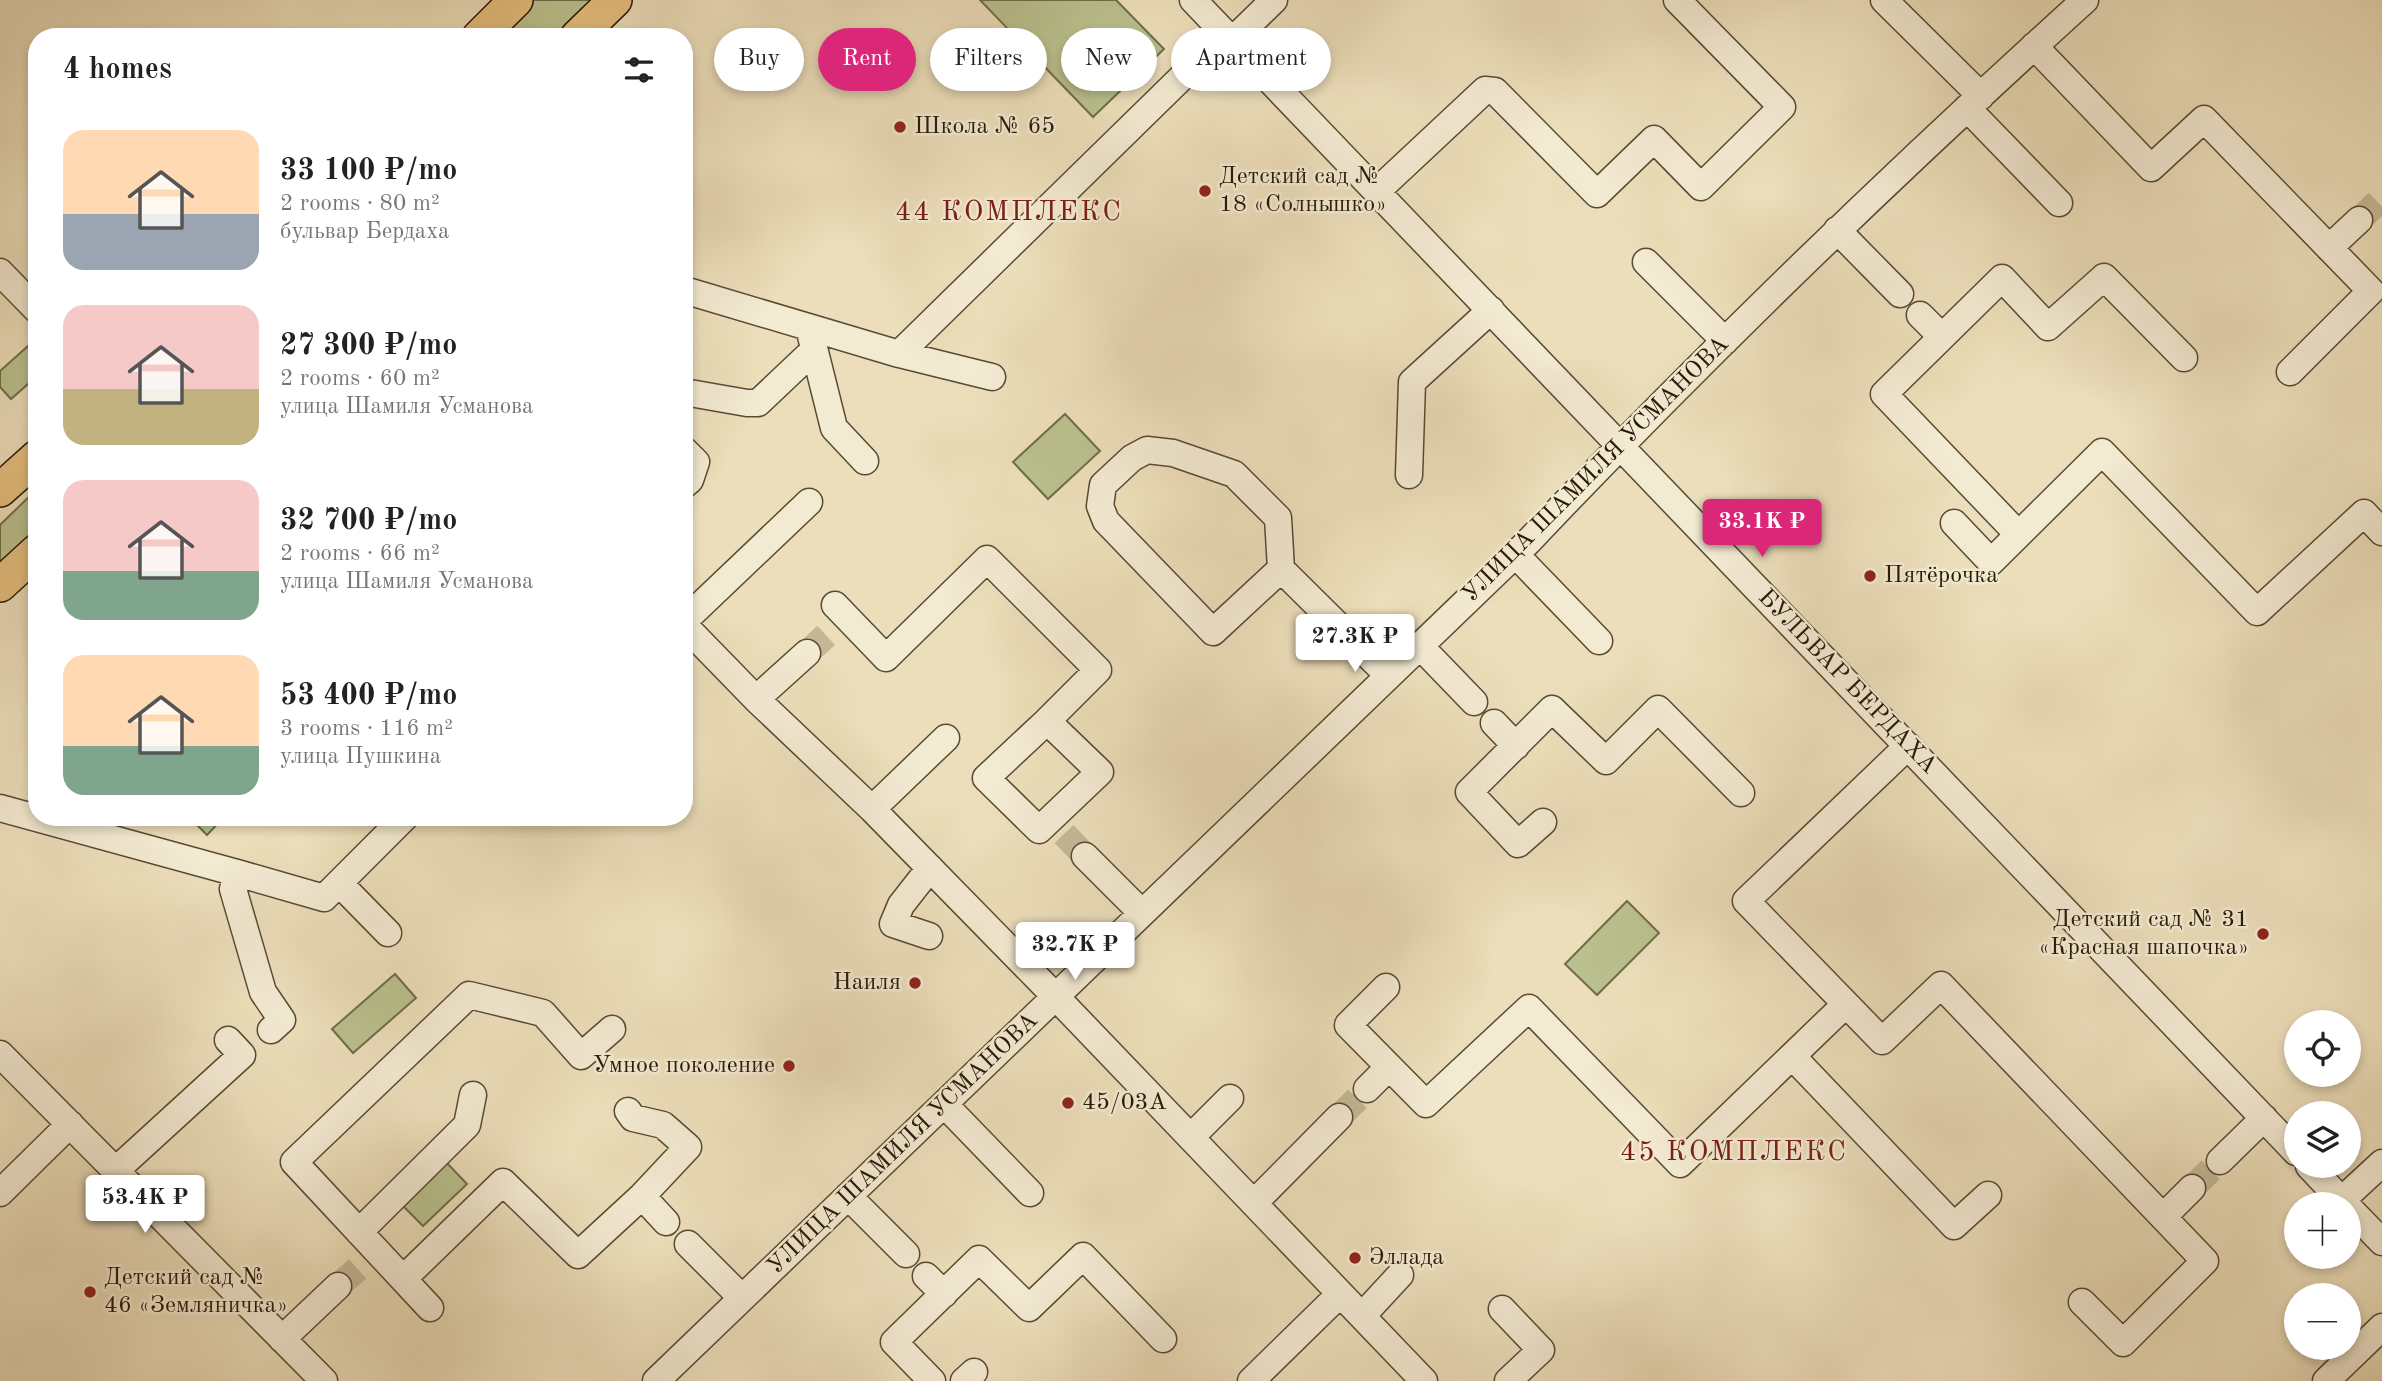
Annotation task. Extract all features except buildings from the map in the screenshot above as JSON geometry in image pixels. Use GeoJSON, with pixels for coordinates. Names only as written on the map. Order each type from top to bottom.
{"type":"FeatureCollection","features":[{"type":"Feature","properties":{"kind":"main road"},"geometry":{"type":"LineString","coordinates":[[586,28],[615,0]]}},
{"type":"Feature","properties":{"kind":"main road"},"geometry":{"type":"LineString","coordinates":[[0,490],[28,465]]}},
{"type":"Feature","properties":{"kind":"main road"},"geometry":{"type":"LineString","coordinates":[[0,585],[28,559]]}},
{"type":"Feature","properties":{"kind":"street","name":"БУЛЬВАР БЕРДАХА"},"geometry":{"type":"LineString","coordinates":[[1193,0],[1220,28]]}},
{"type":"Feature","properties":{"kind":"street"},"geometry":{"type":"LineString","coordinates":[[1240,28],[1274,0]]}},
{"type":"Feature","properties":{"kind":"street"},"geometry":{"type":"LineString","coordinates":[[1377,191],[1485,90],[1495,91],[1597,194],[1654,139],[1701,187],[1782,107],[1677,0]]}},
{"type":"Feature","properties":{"kind":"street"},"geometry":{"type":"LineString","coordinates":[[1884,0],[2059,203]]}},
{"type":"Feature","properties":{"kind":"street","name":"УЛИЦА ШАМИЛЯ УСМАНОВА"},"geometry":{"type":"LineString","coordinates":[[656,1381],[1515,554],[1619,445],[1838,230],[2085,0]]}},
{"type":"Feature","properties":{"kind":"street"},"geometry":{"type":"LineString","coordinates":[[2034,46],[2151,168],[2204,119],[2371,291],[2290,372]]}},
{"type":"Feature","properties":{"kind":"street"},"geometry":{"type":"LineString","coordinates":[[899,354],[1173,91]]}},
{"type":"Feature","properties":{"kind":"street","name":"БУЛЬВАР БЕРДАХА"},"geometry":{"type":"LineString","coordinates":[[1281,91],[2284,1139]]}},
{"type":"Feature","properties":{"kind":"street"},"geometry":{"type":"LineString","coordinates":[[2329,248],[2359,220]]}},
{"type":"Feature","properties":{"kind":"street"},"geometry":{"type":"LineString","coordinates":[[1838,230],[1900,294]]}},
{"type":"Feature","properties":{"kind":"street"},"geometry":{"type":"LineString","coordinates":[[1646,262],[1725,341]]}},
{"type":"Feature","properties":{"kind":"street"},"geometry":{"type":"LineString","coordinates":[[0,272],[28,301]]}},
{"type":"Feature","properties":{"kind":"street"},"geometry":{"type":"LineString","coordinates":[[2018,534],[1884,394],[2002,278],[2048,327],[2104,277],[2184,358]]}},
{"type":"Feature","properties":{"kind":"street"},"geometry":{"type":"LineString","coordinates":[[693,293],[812,338],[899,354],[992,377]]}},
{"type":"Feature","properties":{"kind":"street"},"geometry":{"type":"LineString","coordinates":[[1409,475],[1412,382],[1491,310]]}},
{"type":"Feature","properties":{"kind":"street"},"geometry":{"type":"LineString","coordinates":[[1920,315],[1942,337]]}},
{"type":"Feature","properties":{"kind":"street"},"geometry":{"type":"LineString","coordinates":[[693,394],[747,404],[758,403],[812,338]]}},
{"type":"Feature","properties":{"kind":"street"},"geometry":{"type":"LineString","coordinates":[[812,338],[834,428],[865,461]]}},
{"type":"Feature","properties":{"kind":"street"},"geometry":{"type":"LineString","coordinates":[[1281,569],[1213,632],[1107,521],[1100,506],[1103,485],[1132,458],[1147,450],[1173,453],[1234,474],[1278,518],[1281,569],[1388,675]]}},
{"type":"Feature","properties":{"kind":"street"},"geometry":{"type":"LineString","coordinates":[[1954,523],[1990,562],[2102,452],[2257,612],[2364,513],[2382,532]]}},
{"type":"Feature","properties":{"kind":"street"},"geometry":{"type":"LineString","coordinates":[[693,614],[809,502]]}},
{"type":"Feature","properties":{"kind":"street"},"geometry":{"type":"LineString","coordinates":[[1515,554],[1600,641]]}},
{"type":"Feature","properties":{"kind":"street"},"geometry":{"type":"LineString","coordinates":[[837,618],[886,658],[987,559],[1098,670],[986,778],[1039,830],[1057,827],[1100,772],[1047,721]]}},
{"type":"Feature","properties":{"kind":"street"},"geometry":{"type":"LineString","coordinates":[[693,632],[756,699],[873,809],[1424,1381]]}},
{"type":"Feature","properties":{"kind":"street"},"geometry":{"type":"LineString","coordinates":[[1419,645],[1474,702]]}},
{"type":"Feature","properties":{"kind":"street"},"geometry":{"type":"LineString","coordinates":[[756,699],[807,653]]}},
{"type":"Feature","properties":{"kind":"street"},"geometry":{"type":"LineString","coordinates":[[1543,822],[1518,844],[1469,792],[1552,709],[1606,761],[1658,709],[1741,793]]}},
{"type":"Feature","properties":{"kind":"street"},"geometry":{"type":"LineString","coordinates":[[1493,723],[1516,746]]}},
{"type":"Feature","properties":{"kind":"street"},"geometry":{"type":"LineString","coordinates":[[873,809],[946,738]]}},
{"type":"Feature","properties":{"kind":"street"},"geometry":{"type":"LineString","coordinates":[[1908,746],[1746,901],[1882,1041],[1941,985],[2205,1261],[2123,1343],[2082,1302]]}},
{"type":"Feature","properties":{"kind":"street"},"geometry":{"type":"LineString","coordinates":[[0,808],[28,816]]}},
{"type":"Feature","properties":{"kind":"street"},"geometry":{"type":"LineString","coordinates":[[66,826],[324,898],[396,826]]}},
{"type":"Feature","properties":{"kind":"street"},"geometry":{"type":"LineString","coordinates":[[1085,856],[1142,914]]}},
{"type":"Feature","properties":{"kind":"street"},"geometry":{"type":"LineString","coordinates":[[929,936],[893,924],[901,905],[930,868]]}},
{"type":"Feature","properties":{"kind":"street"},"geometry":{"type":"LineString","coordinates":[[237,873],[233,889],[263,992],[282,1020],[271,1030]]}},
{"type":"Feature","properties":{"kind":"street"},"geometry":{"type":"LineString","coordinates":[[339,884],[388,933]]}},
{"type":"Feature","properties":{"kind":"street"},"geometry":{"type":"LineString","coordinates":[[1386,987],[1348,1025],[1426,1104],[1529,1008],[1680,1164],[1846,1004]]}},
{"type":"Feature","properties":{"kind":"street"},"geometry":{"type":"LineString","coordinates":[[430,1307],[403,1279],[365,1250],[294,1162],[469,995],[543,1013],[580,1056],[612,1029]]}},
{"type":"Feature","properties":{"kind":"street"},"geometry":{"type":"LineString","coordinates":[[115,1171],[242,1055],[228,1040]]}},
{"type":"Feature","properties":{"kind":"street"},"geometry":{"type":"LineString","coordinates":[[0,1054],[324,1381]]}},
{"type":"Feature","properties":{"kind":"street"},"geometry":{"type":"LineString","coordinates":[[1792,1056],[1954,1226],[1988,1195]]}},
{"type":"Feature","properties":{"kind":"street"},"geometry":{"type":"LineString","coordinates":[[1367,1089],[1390,1067]]}},
{"type":"Feature","properties":{"kind":"street"},"geometry":{"type":"LineString","coordinates":[[365,1250],[467,1125],[473,1095]]}},
{"type":"Feature","properties":{"kind":"street"},"geometry":{"type":"LineString","coordinates":[[1191,1137],[1230,1098]]}},
{"type":"Feature","properties":{"kind":"street"},"geometry":{"type":"LineString","coordinates":[[944,1104],[1030,1193]]}},
{"type":"Feature","properties":{"kind":"street"},"geometry":{"type":"LineString","coordinates":[[403,1279],[503,1182],[579,1255],[642,1196],[688,1147],[663,1125],[633,1118],[628,1111]]}},
{"type":"Feature","properties":{"kind":"street"},"geometry":{"type":"LineString","coordinates":[[1254,1203],[1339,1117]]}},
{"type":"Feature","properties":{"kind":"street"},"geometry":{"type":"LineString","coordinates":[[2220,1161],[2264,1118]]}},
{"type":"Feature","properties":{"kind":"street"},"geometry":{"type":"LineString","coordinates":[[0,1194],[70,1124]]}},
{"type":"Feature","properties":{"kind":"street"},"geometry":{"type":"LineString","coordinates":[[2356,1192],[2382,1163]]}},
{"type":"Feature","properties":{"kind":"street"},"geometry":{"type":"LineString","coordinates":[[2320,1178],[2334,1192]]}},
{"type":"Feature","properties":{"kind":"street"},"geometry":{"type":"LineString","coordinates":[[2163,1217],[2192,1188]]}},
{"type":"Feature","properties":{"kind":"street"},"geometry":{"type":"LineString","coordinates":[[642,1196],[666,1222]]}},
{"type":"Feature","properties":{"kind":"street"},"geometry":{"type":"LineString","coordinates":[[848,1196],[906,1254]]}},
{"type":"Feature","properties":{"kind":"street"},"geometry":{"type":"LineString","coordinates":[[2361,1220],[2382,1242]]}},
{"type":"Feature","properties":{"kind":"street"},"geometry":{"type":"LineString","coordinates":[[688,1244],[742,1298]]}},
{"type":"Feature","properties":{"kind":"street"},"geometry":{"type":"LineString","coordinates":[[932,1381],[894,1342],[935,1285],[979,1259],[1029,1308],[1083,1256],[1163,1339]]}},
{"type":"Feature","properties":{"kind":"street"},"geometry":{"type":"LineString","coordinates":[[1362,1316],[1400,1275]]}},
{"type":"Feature","properties":{"kind":"street"},"geometry":{"type":"LineString","coordinates":[[282,1339],[338,1286]]}},
{"type":"Feature","properties":{"kind":"street"},"geometry":{"type":"LineString","coordinates":[[1251,1381],[1340,1294]]}},
{"type":"Feature","properties":{"kind":"street"},"geometry":{"type":"LineString","coordinates":[[1502,1309],[1541,1350],[1508,1381]]}},
{"type":"Feature","properties":{"kind":"street"},"geometry":{"type":"LineString","coordinates":[[2326,1381],[2382,1327]]}},
{"type":"Feature","properties":{"kind":"green space"},"geometry":{"type":"Polygon","coordinates":[[[532,0],[599,0],[570,28],[504,28],[532,0]]]}},
{"type":"Feature","properties":{"kind":"green space"},"geometry":{"type":"Polygon","coordinates":[[[980,0],[1116,0],[1143,28],[1061,28],[1061,84],[1047,69],[1047,28],[1007,28],[980,0]]]}},
{"type":"Feature","properties":{"kind":"green space"},"geometry":{"type":"Polygon","coordinates":[[[1157,42],[1164,49],[1157,56],[1157,42]]]}},
{"type":"Feature","properties":{"kind":"green space"},"geometry":{"type":"Polygon","coordinates":[[[1068,91],[1120,91],[1093,117],[1068,91]]]}},
{"type":"Feature","properties":{"kind":"green space"},"geometry":{"type":"Polygon","coordinates":[[[28,346],[28,384],[11,399],[0,387],[0,371],[28,346]]]}},
{"type":"Feature","properties":{"kind":"green space"},"geometry":{"type":"Polygon","coordinates":[[[1065,414],[1100,451],[1048,499],[1013,462],[1065,414]]]}},
{"type":"Feature","properties":{"kind":"green space"},"geometry":{"type":"Polygon","coordinates":[[[28,498],[28,537],[0,563],[0,525],[28,498]]]}},
{"type":"Feature","properties":{"kind":"green space"},"geometry":{"type":"Polygon","coordinates":[[[198,826],[216,826],[207,835],[198,826]]]}},
{"type":"Feature","properties":{"kind":"green space"},"geometry":{"type":"Polygon","coordinates":[[[1627,901],[1659,933],[1597,995],[1565,964],[1627,901]]]}},
{"type":"Feature","properties":{"kind":"green space"},"geometry":{"type":"Polygon","coordinates":[[[395,974],[416,998],[353,1053],[332,1029],[395,974]]]}},
{"type":"Feature","properties":{"kind":"green space"},"geometry":{"type":"Polygon","coordinates":[[[445,1161],[467,1184],[423,1226],[401,1204],[445,1161]]]}},
{"type":"Feature","properties":{"kind":"tunnel"},"geometry":{"type":"LineString","coordinates":[[2359,220],[2382,198]]}},
{"type":"Feature","properties":{"kind":"tunnel"},"geometry":{"type":"LineString","coordinates":[[807,653],[830,632]]}},
{"type":"Feature","properties":{"kind":"tunnel"},"geometry":{"type":"LineString","coordinates":[[1064,834],[1085,856]]}},
{"type":"Feature","properties":{"kind":"tunnel"},"geometry":{"type":"LineString","coordinates":[[1339,1117],[1367,1089]]}},
{"type":"Feature","properties":{"kind":"tunnel"},"geometry":{"type":"LineString","coordinates":[[2192,1188],[2220,1161]]}},
{"type":"Feature","properties":{"kind":"tunnel"},"geometry":{"type":"LineString","coordinates":[[338,1286],[360,1267]]}},
{"type":"Feature","properties":{"kind":"place","name":"Школа № 65"},"geometry":{"type":"Point","coordinates":[900,127]}},
{"type":"Feature","properties":{"kind":"place","name":"Детский сад № 18 «Солнышко»"},"geometry":{"type":"Point","coordinates":[1205,191]}},
{"type":"Feature","properties":{"kind":"place","name":"Пятёрочка"},"geometry":{"type":"Point","coordinates":[1870,576]}},
{"type":"Feature","properties":{"kind":"place","name":"Детский сад № 31 «Красная шапочка»"},"geometry":{"type":"Point","coordinates":[2263,934]}},
{"type":"Feature","properties":{"kind":"place","name":"Наиля"},"geometry":{"type":"Point","coordinates":[915,983]}},
{"type":"Feature","properties":{"kind":"place","name":"Умное поколение"},"geometry":{"type":"Point","coordinates":[789,1066]}},
{"type":"Feature","properties":{"kind":"place","name":"45/03А"},"geometry":{"type":"Point","coordinates":[1068,1103]}},
{"type":"Feature","properties":{"kind":"place","name":"Эллада"},"geometry":{"type":"Point","coordinates":[1355,1258]}},
{"type":"Feature","properties":{"kind":"place","name":"Детский сад № 46 «Земляничка»"},"geometry":{"type":"Point","coordinates":[90,1292]}},
{"type":"Feature","properties":{"kind":"district","name":"44 КОМПЛЕКС"},"geometry":{"type":"Point","coordinates":[1009,213]}},
{"type":"Feature","properties":{"kind":"district","name":"45 КОМПЛЕКС"},"geometry":{"type":"Point","coordinates":[1734,1153]}}]}
